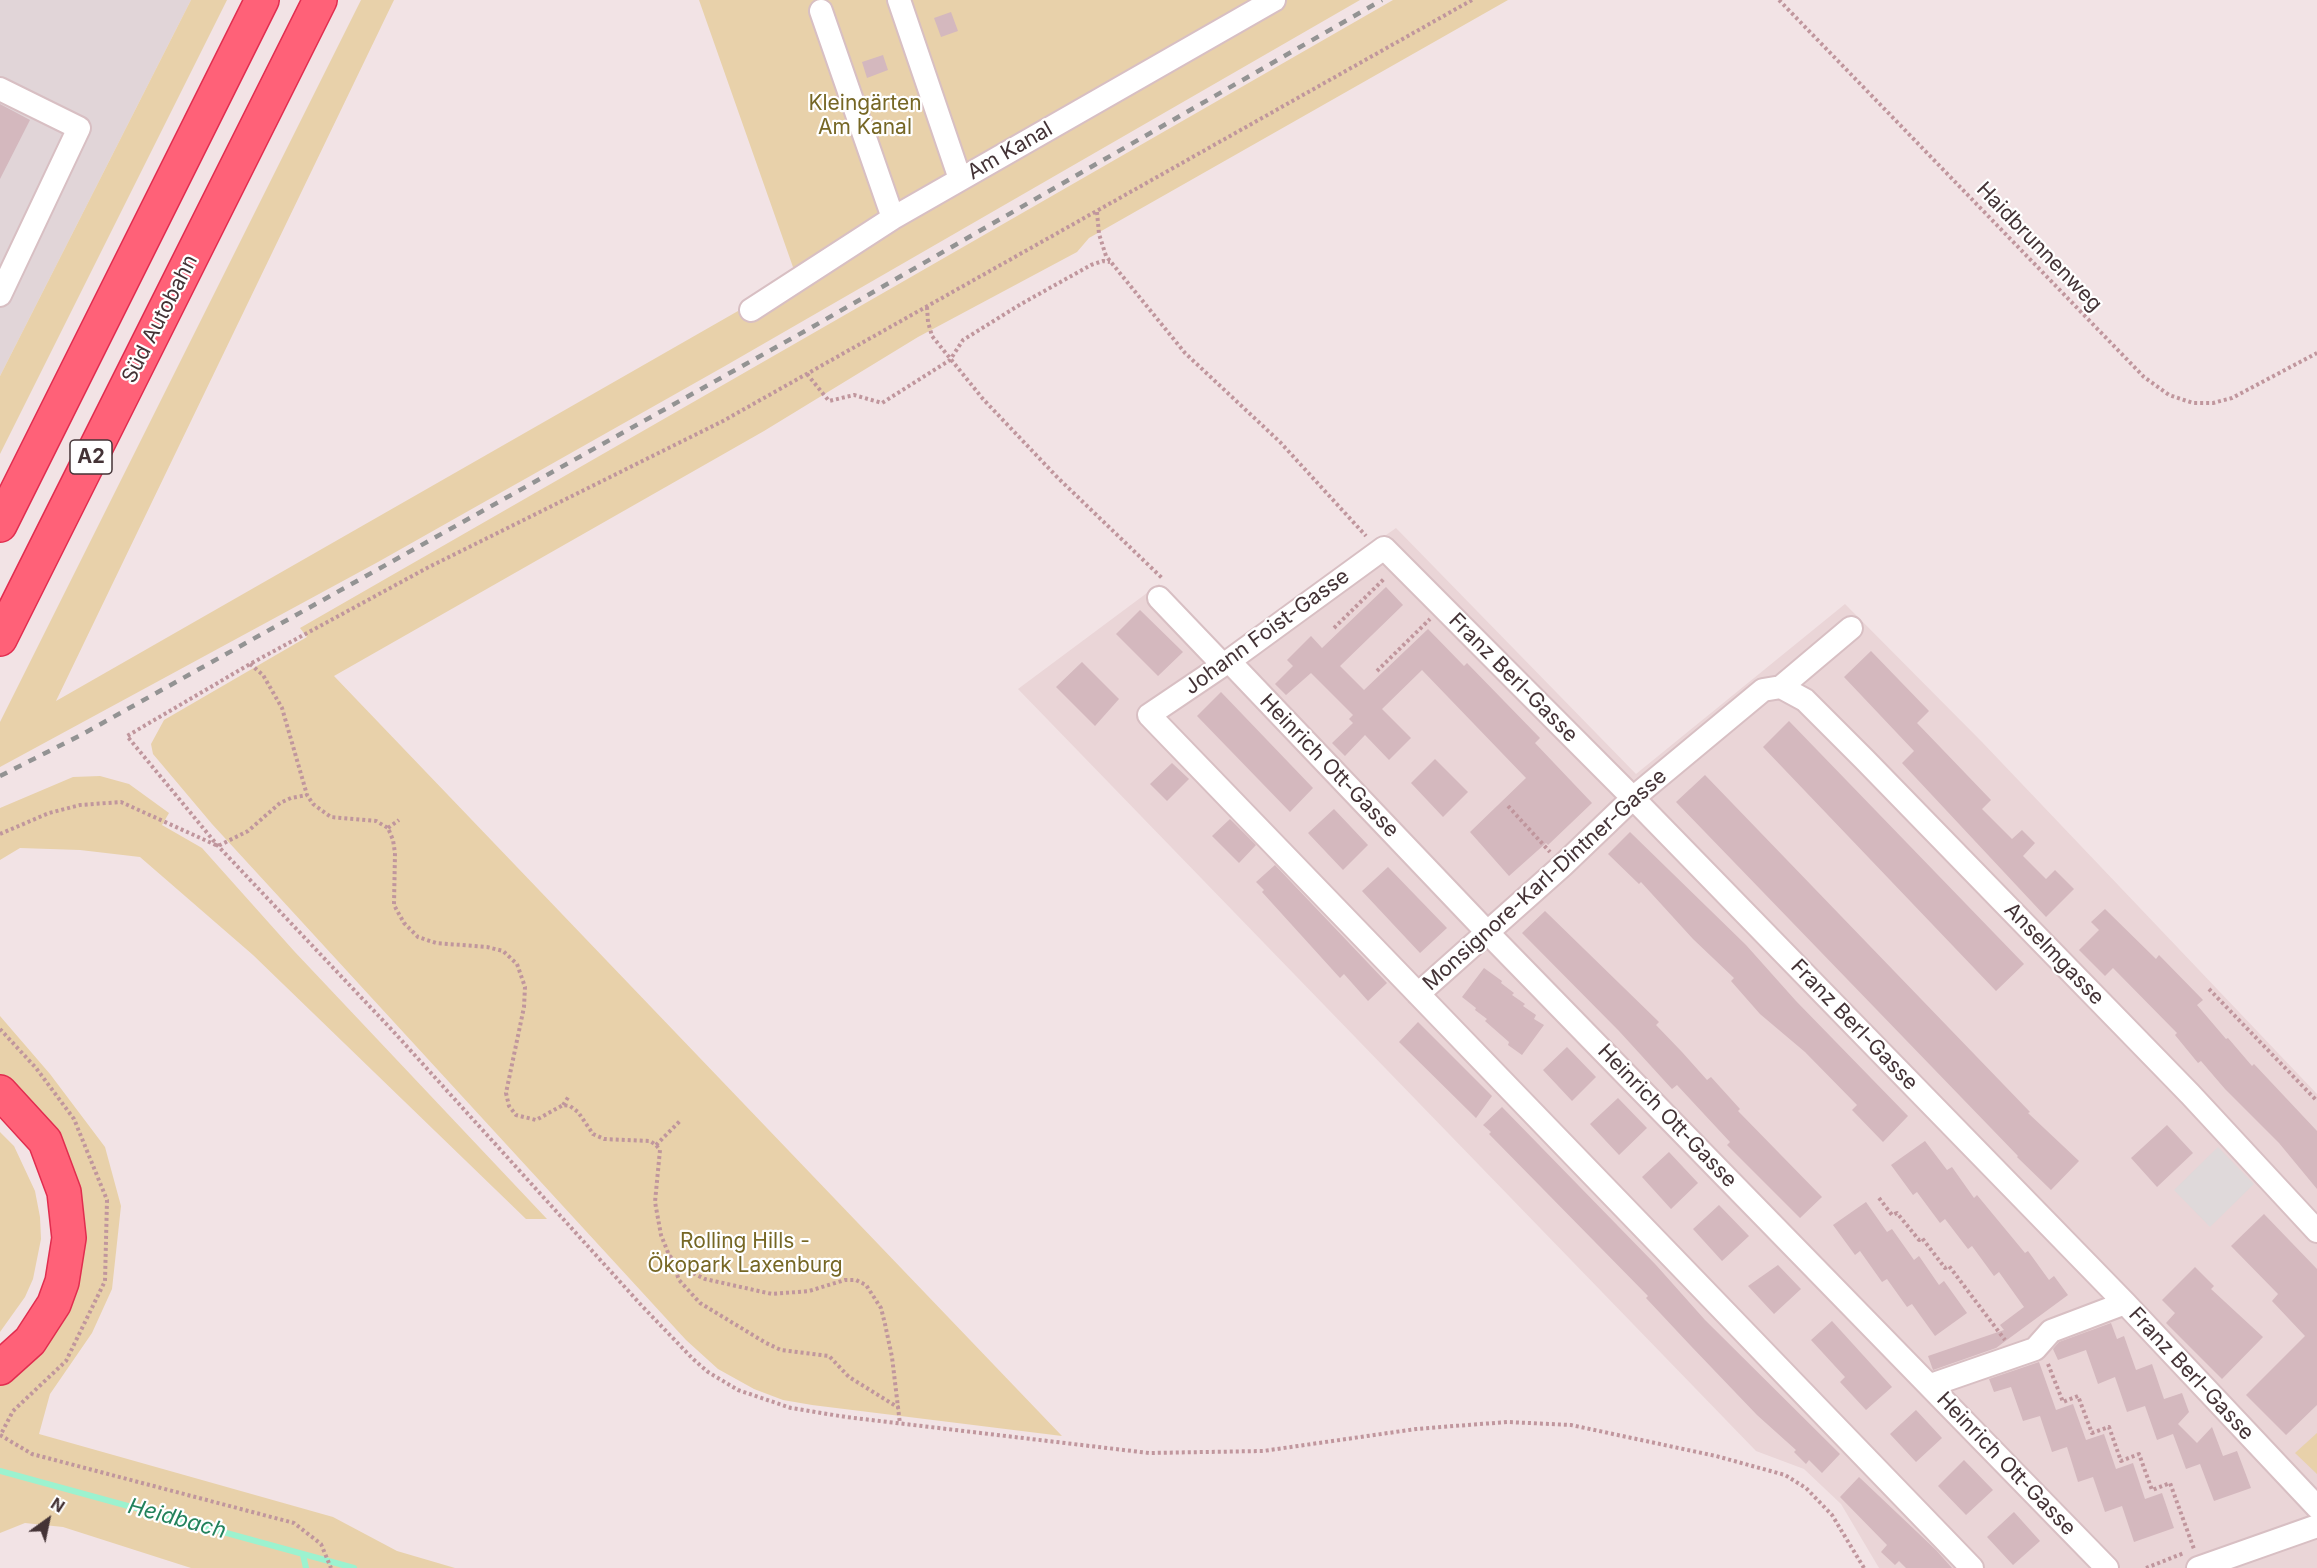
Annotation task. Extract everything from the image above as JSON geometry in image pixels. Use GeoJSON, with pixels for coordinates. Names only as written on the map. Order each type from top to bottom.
{"type":"FeatureCollection","features":[{"type":"Feature","properties":{"kind":"highway","name":"A2"},"geometry":{"type":"LineString","coordinates":[[0,525],[262,0]]}},
{"type":"Feature","properties":{"kind":"highway","name":"Süd Autobahn"},"geometry":{"type":"LineString","coordinates":[[0,639],[320,0]]}},
{"type":"Feature","properties":{"kind":"highway"},"geometry":{"type":"LineString","coordinates":[[0,1092],[45,1141],[64,1192],[69,1238],[62,1282],[54,1304],[30,1341],[0,1368]]}},
{"type":"Feature","properties":{"kind":"highway"},"geometry":{"type":"LineString","coordinates":[[0,1119],[21,1142],[36,1167],[50,1214],[51,1239],[49,1259],[38,1294],[28,1313],[0,1343]]}},
{"type":"Feature","properties":{"kind":"street"},"geometry":{"type":"LineString","coordinates":[[899,0],[960,179]]}},
{"type":"Feature","properties":{"kind":"street","name":"Am Kanal"},"geometry":{"type":"LineString","coordinates":[[751,310],[893,218],[1274,0]]}},
{"type":"Feature","properties":{"kind":"street"},"geometry":{"type":"LineString","coordinates":[[821,11],[893,218]]}},
{"type":"Feature","properties":{"kind":"street"},"geometry":{"type":"LineString","coordinates":[[0,88],[80,128],[0,295]]}},
{"type":"Feature","properties":{"kind":"street","name":"Franz Berl-Gasse"},"geometry":{"type":"LineString","coordinates":[[1384,548],[1633,798],[2124,1303],[2317,1507]]}},
{"type":"Feature","properties":{"kind":"street","name":"Johann Foist-Gasse"},"geometry":{"type":"LineString","coordinates":[[1149,715],[1226,663],[1384,548]]}},
{"type":"Feature","properties":{"kind":"street","name":"Heinrich Ott-Gasse"},"geometry":{"type":"LineString","coordinates":[[1163,591],[1226,663],[2107,1568]]}},
{"type":"Feature","properties":{"kind":"street","name":"Monsignore-Karl-Dintner-Gasse"},"geometry":{"type":"LineString","coordinates":[[1149,715],[1418,994],[1562,866],[1633,798],[1764,690],[1781,687],[1851,628]]}},
{"type":"Feature","properties":{"kind":"street","name":"Anselmgasse"},"geometry":{"type":"LineString","coordinates":[[1781,687],[1805,700],[1864,759],[2182,1085],[2317,1231]]}},
{"type":"Feature","properties":{"kind":"street"},"geometry":{"type":"LineString","coordinates":[[1418,994],[1972,1568]]}},
{"type":"Feature","properties":{"kind":"street"},"geometry":{"type":"LineString","coordinates":[[1930,1385],[2035,1349],[2050,1331],[2124,1303]]}},
{"type":"Feature","properties":{"kind":"street"},"geometry":{"type":"LineString","coordinates":[[2196,1559],[2317,1526]]}},
{"type":"Feature","properties":{"kind":"path"},"geometry":{"type":"LineString","coordinates":[[1472,0],[723,421],[427,568],[250,664],[127,736],[218,846],[392,1030],[642,1306],[700,1366],[738,1390],[791,1408],[900,1424],[1149,1453],[1233,1454],[1467,1425],[1509,1422],[1571,1425],[1694,1451],[1785,1475],[1806,1488],[1832,1515],[1863,1568]]}},
{"type":"Feature","properties":{"kind":"path","name":"Haidbrunnenweg"},"geometry":{"type":"LineString","coordinates":[[1779,0],[2144,377],[2169,395],[2193,403],[2213,403],[2232,398],[2317,352]]}},
{"type":"Feature","properties":{"kind":"path"},"geometry":{"type":"LineString","coordinates":[[1097,212],[1099,234],[1106,256],[1185,353],[1280,442],[1370,540],[1384,548]]}},
{"type":"Feature","properties":{"kind":"path"},"geometry":{"type":"LineString","coordinates":[[807,374],[829,401],[854,395],[882,403],[950,360],[963,340],[1021,304],[1091,265],[1102,261],[1111,262]]}},
{"type":"Feature","properties":{"kind":"path"},"geometry":{"type":"LineString","coordinates":[[927,307],[927,322],[932,336],[982,399],[1059,478],[1163,591]]}},
{"type":"Feature","properties":{"kind":"path"},"geometry":{"type":"LineString","coordinates":[[1334,628],[1382,580],[1402,567]]}},
{"type":"Feature","properties":{"kind":"path"},"geometry":{"type":"LineString","coordinates":[[1377,671],[1442,607]]}},
{"type":"Feature","properties":{"kind":"path"},"geometry":{"type":"LineString","coordinates":[[250,664],[263,675],[282,708],[307,795],[321,812],[332,817],[375,821],[388,828],[395,853],[394,905],[404,923],[418,937],[436,943],[487,947],[503,951],[517,964],[525,987],[524,1007],[508,1079],[509,1106],[516,1115],[536,1120],[563,1105],[569,1096]]}},
{"type":"Feature","properties":{"kind":"path"},"geometry":{"type":"LineString","coordinates":[[218,846],[248,831],[280,803],[307,795]]}},
{"type":"Feature","properties":{"kind":"path"},"geometry":{"type":"LineString","coordinates":[[0,834],[49,813],[80,805],[121,802],[218,846]]}},
{"type":"Feature","properties":{"kind":"path"},"geometry":{"type":"LineString","coordinates":[[1508,806],[1562,866]]}},
{"type":"Feature","properties":{"kind":"path"},"geometry":{"type":"LineString","coordinates":[[388,828],[399,820]]}},
{"type":"Feature","properties":{"kind":"path"},"geometry":{"type":"LineString","coordinates":[[2209,989],[2317,1101]]}},
{"type":"Feature","properties":{"kind":"path"},"geometry":{"type":"LineString","coordinates":[[563,1105],[578,1112],[593,1134],[604,1139],[650,1141],[660,1150],[656,1215],[679,1280],[700,1303],[781,1350],[829,1356],[849,1377],[899,1408]]}},
{"type":"Feature","properties":{"kind":"path"},"geometry":{"type":"LineString","coordinates":[[656,1145],[681,1120]]}},
{"type":"Feature","properties":{"kind":"path"},"geometry":{"type":"LineString","coordinates":[[1879,1198],[1892,1215],[1898,1213],[1918,1240],[1922,1238],[1945,1268],[1949,1266],[2015,1356]]}},
{"type":"Feature","properties":{"kind":"path"},"geometry":{"type":"LineString","coordinates":[[669,1255],[680,1267],[705,1279],[772,1294],[809,1291],[845,1280],[856,1280],[866,1285],[880,1308],[892,1357],[900,1424]]}},
{"type":"Feature","properties":{"kind":"path"},"geometry":{"type":"LineString","coordinates":[[92,1308],[66,1361],[13,1412],[0,1435],[32,1454],[294,1523],[321,1544],[331,1568]]}},
{"type":"Feature","properties":{"kind":"path"},"geometry":{"type":"LineString","coordinates":[[2040,1343],[2063,1402],[2078,1396],[2092,1433],[2109,1427],[2121,1461],[2139,1454],[2152,1490],[2170,1483],[2196,1559]]}},
{"type":"Feature","properties":{"kind":"shaded area"},"geometry":{"type":"Polygon","coordinates":[[[0,0],[191,0],[0,376],[0,0]]]}},
{"type":"Feature","properties":{"kind":"shaded area"},"geometry":{"type":"Polygon","coordinates":[[[1396,528],[1636,774],[1845,604],[1982,742],[2317,1094],[2317,1568],[1879,1568],[1841,1504],[1804,1469],[1756,1451],[1018,689],[1159,584],[1225,649],[1396,528]]]}},
{"type":"Feature","properties":{"kind":"shaded area"},"geometry":{"type":"Polygon","coordinates":[[[2218,1147],[2254,1184],[2210,1227],[2174,1190],[2218,1147]]]}},
{"type":"Feature","properties":{"kind":"green space"},"geometry":{"type":"Polygon","coordinates":[[[191,0],[227,0],[0,454],[0,376],[191,0]]]}},
{"type":"Feature","properties":{"kind":"green space","name":"Kleingärten Am Kanal"},"geometry":{"type":"Polygon","coordinates":[[[361,0],[394,0],[56,701],[738,311],[751,316],[800,287],[699,0],[1360,0],[725,366],[378,562],[0,767],[0,722],[361,0]]]}},
{"type":"Feature","properties":{"kind":"green space","name":"Rolling Hills - Ökopark Laxenburg"},"geometry":{"type":"Polygon","coordinates":[[[1393,0],[1508,0],[1089,238],[1077,252],[918,337],[764,431],[334,676],[1062,1436],[812,1405],[783,1400],[754,1389],[718,1369],[686,1340],[212,824],[153,754],[151,744],[164,720],[307,637],[300,628],[1393,0]]]}},
{"type":"Feature","properties":{"kind":"green space"},"geometry":{"type":"Polygon","coordinates":[[[100,776],[129,784],[169,813],[162,825],[202,848],[294,951],[547,1219],[526,1219],[253,955],[140,857],[80,850],[20,848],[0,860],[0,808],[73,777],[100,776]]]}},
{"type":"Feature","properties":{"kind":"green space"},"geometry":{"type":"Polygon","coordinates":[[[0,1016],[50,1074],[105,1147],[121,1206],[112,1289],[92,1333],[50,1394],[39,1434],[333,1517],[397,1551],[455,1568],[191,1568],[63,1527],[25,1523],[0,1533],[0,1383],[79,1237],[0,1078],[0,1016]]]}},
{"type":"Feature","properties":{"kind":"green space"},"geometry":{"type":"Polygon","coordinates":[[[0,1132],[14,1146],[35,1191],[41,1239],[33,1279],[25,1297],[0,1332],[0,1132]]]}},
{"type":"Feature","properties":{"kind":"green space"},"geometry":{"type":"Polygon","coordinates":[[[2317,1433],[2317,1474],[2295,1453],[2317,1433]]]}},
{"type":"Feature","properties":{"kind":"building"},"geometry":{"type":"Polygon","coordinates":[[[951,12],[958,31],[941,37],[934,18],[951,12]]]}},
{"type":"Feature","properties":{"kind":"building"},"geometry":{"type":"Polygon","coordinates":[[[883,55],[888,70],[867,78],[862,62],[883,55]]]}},
{"type":"Feature","properties":{"kind":"building"},"geometry":{"type":"Polygon","coordinates":[[[0,104],[30,120],[0,179],[0,104]]]}},
{"type":"Feature","properties":{"kind":"building"},"geometry":{"type":"Polygon","coordinates":[[[1386,587],[1403,605],[1340,666],[1364,690],[1428,629],[1464,666],[1467,663],[1540,738],[1535,743],[1592,803],[1548,845],[1546,843],[1509,876],[1470,832],[1526,778],[1422,670],[1382,709],[1411,738],[1389,760],[1365,735],[1345,756],[1332,743],[1353,723],[1349,719],[1353,715],[1311,673],[1286,695],[1275,684],[1293,666],[1287,660],[1311,636],[1322,648],[1386,587]]]}},
{"type":"Feature","properties":{"kind":"building"},"geometry":{"type":"Polygon","coordinates":[[[1140,610],[1183,652],[1158,676],[1116,634],[1140,610]]]}},
{"type":"Feature","properties":{"kind":"building"},"geometry":{"type":"Polygon","coordinates":[[[1871,651],[1929,711],[1917,723],[1991,800],[1982,809],[2012,839],[2022,830],[2035,843],[2023,856],[2046,879],[2055,870],[2074,889],[2046,917],[1902,763],[1914,751],[1844,677],[1871,651]]]}},
{"type":"Feature","properties":{"kind":"building"},"geometry":{"type":"Polygon","coordinates":[[[1082,662],[1119,699],[1095,726],[1056,687],[1082,662]]]}},
{"type":"Feature","properties":{"kind":"building"},"geometry":{"type":"Polygon","coordinates":[[[1221,692],[1313,788],[1290,812],[1197,716],[1221,692]]]}},
{"type":"Feature","properties":{"kind":"building"},"geometry":{"type":"Polygon","coordinates":[[[1789,721],[2024,964],[1996,991],[1763,747],[1789,721]]]}},
{"type":"Feature","properties":{"kind":"building"},"geometry":{"type":"Polygon","coordinates":[[[1435,759],[1468,792],[1443,817],[1411,783],[1435,759]]]}},
{"type":"Feature","properties":{"kind":"building"},"geometry":{"type":"Polygon","coordinates":[[[1172,763],[1189,779],[1167,801],[1150,784],[1172,763]]]}},
{"type":"Feature","properties":{"kind":"building"},"geometry":{"type":"Polygon","coordinates":[[[1705,775],[2030,1112],[2028,1113],[2079,1161],[2051,1190],[1676,802],[1705,775]]]}},
{"type":"Feature","properties":{"kind":"building"},"geometry":{"type":"Polygon","coordinates":[[[1334,809],[1368,845],[1343,870],[1308,833],[1334,809]]]}},
{"type":"Feature","properties":{"kind":"building"},"geometry":{"type":"Polygon","coordinates":[[[1230,819],[1256,845],[1239,863],[1212,836],[1230,819]]]}},
{"type":"Feature","properties":{"kind":"building"},"geometry":{"type":"Polygon","coordinates":[[[1630,832],[1746,945],[1796,1001],[1908,1116],[1883,1142],[1852,1110],[1857,1105],[1805,1052],[1760,1014],[1731,981],[1734,978],[1693,939],[1641,882],[1639,884],[1608,854],[1630,832]]]}},
{"type":"Feature","properties":{"kind":"building"},"geometry":{"type":"Polygon","coordinates":[[[1275,865],[1387,983],[1368,1001],[1344,974],[1340,978],[1262,892],[1264,890],[1256,882],[1275,865]]]}},
{"type":"Feature","properties":{"kind":"building"},"geometry":{"type":"Polygon","coordinates":[[[1388,867],[1447,928],[1420,953],[1362,891],[1388,867]]]}},
{"type":"Feature","properties":{"kind":"building"},"geometry":{"type":"Polygon","coordinates":[[[2105,909],[2156,959],[2159,955],[2203,1000],[2197,1005],[2226,1039],[2228,1038],[2252,1066],[2254,1064],[2317,1131],[2317,1189],[2279,1143],[2225,1089],[2201,1061],[2198,1063],[2175,1035],[2177,1033],[2113,968],[2105,976],[2079,950],[2099,930],[2091,922],[2105,909]]]}},
{"type":"Feature","properties":{"kind":"building"},"geometry":{"type":"Polygon","coordinates":[[[1545,911],[1659,1022],[1656,1025],[1707,1080],[1711,1077],[1740,1109],[1738,1111],[1822,1197],[1800,1218],[1727,1145],[1730,1142],[1677,1085],[1672,1089],[1619,1031],[1522,933],[1545,911]]]}},
{"type":"Feature","properties":{"kind":"building"},"geometry":{"type":"Polygon","coordinates":[[[1484,968],[1502,981],[1501,983],[1514,993],[1512,995],[1525,1004],[1523,1006],[1536,1015],[1534,1019],[1544,1025],[1522,1055],[1508,1045],[1509,1042],[1485,1021],[1487,1019],[1462,997],[1484,968]]]}},
{"type":"Feature","properties":{"kind":"building"},"geometry":{"type":"Polygon","coordinates":[[[1418,1022],[1492,1096],[1476,1118],[1399,1042],[1418,1022]]]}},
{"type":"Feature","properties":{"kind":"building"},"geometry":{"type":"Polygon","coordinates":[[[1567,1047],[1596,1077],[1572,1101],[1543,1070],[1567,1047]]]}},
{"type":"Feature","properties":{"kind":"building"},"geometry":{"type":"Polygon","coordinates":[[[1618,1098],[1647,1128],[1619,1155],[1590,1124],[1618,1098]]]}},
{"type":"Feature","properties":{"kind":"building"},"geometry":{"type":"Polygon","coordinates":[[[1502,1107],[1656,1265],[1705,1320],[1840,1454],[1822,1473],[1809,1460],[1806,1464],[1794,1452],[1796,1450],[1757,1415],[1646,1298],[1648,1296],[1489,1134],[1491,1132],[1483,1125],[1502,1107]]]}},
{"type":"Feature","properties":{"kind":"building"},"geometry":{"type":"Polygon","coordinates":[[[2167,1125],[2193,1153],[2157,1187],[2131,1158],[2167,1125]]]}},
{"type":"Feature","properties":{"kind":"building"},"geometry":{"type":"Polygon","coordinates":[[[1925,1141],[1947,1170],[1952,1167],[1974,1198],[1977,1195],[2025,1253],[2028,1251],[2049,1280],[2054,1276],[2068,1295],[1996,1348],[1933,1370],[1928,1356],[2004,1330],[2000,1325],[2024,1307],[1999,1272],[1994,1276],[1972,1246],[1968,1249],[1945,1219],[1940,1223],[1917,1192],[1913,1195],[1891,1165],[1925,1141]]]}},
{"type":"Feature","properties":{"kind":"building"},"geometry":{"type":"Polygon","coordinates":[[[1669,1152],[1698,1183],[1671,1209],[1642,1177],[1669,1152]]]}},
{"type":"Feature","properties":{"kind":"building"},"geometry":{"type":"Polygon","coordinates":[[[1866,1202],[1887,1232],[1892,1229],[1914,1260],[1919,1256],[1939,1285],[1944,1281],[1967,1313],[1935,1336],[1912,1304],[1907,1307],[1887,1279],[1882,1282],[1860,1251],[1855,1255],[1833,1225],[1866,1202]]]}},
{"type":"Feature","properties":{"kind":"building"},"geometry":{"type":"Polygon","coordinates":[[[1719,1205],[1749,1236],[1722,1261],[1693,1229],[1719,1205]]]}},
{"type":"Feature","properties":{"kind":"building"},"geometry":{"type":"Polygon","coordinates":[[[2264,1214],[2317,1269],[2317,1405],[2286,1435],[2246,1395],[2305,1336],[2272,1301],[2278,1294],[2231,1246],[2264,1214]]]}},
{"type":"Feature","properties":{"kind":"building"},"geometry":{"type":"Polygon","coordinates":[[[1778,1265],[1801,1289],[1774,1314],[1748,1286],[1778,1265]]]}},
{"type":"Feature","properties":{"kind":"building"},"geometry":{"type":"Polygon","coordinates":[[[2195,1267],[2214,1286],[2211,1289],[2263,1337],[2222,1379],[2166,1323],[2175,1313],[2162,1300],[2195,1267]]]}},
{"type":"Feature","properties":{"kind":"building"},"geometry":{"type":"Polygon","coordinates":[[[1832,1321],[1892,1387],[1866,1410],[1840,1382],[1845,1377],[1811,1340],[1832,1321]]]}},
{"type":"Feature","properties":{"kind":"building"},"geometry":{"type":"Polygon","coordinates":[[[2111,1323],[2117,1339],[2124,1336],[2136,1370],[2152,1364],[2164,1399],[2182,1393],[2189,1412],[2178,1424],[2197,1443],[2212,1427],[2223,1456],[2237,1451],[2251,1488],[2214,1501],[2200,1464],[2186,1469],[2173,1434],[2157,1440],[2145,1406],[2127,1412],[2115,1377],[2098,1384],[2086,1350],[2058,1360],[2053,1349],[2059,1342],[2111,1323]]]}},
{"type":"Feature","properties":{"kind":"building"},"geometry":{"type":"Polygon","coordinates":[[[2039,1362],[2056,1410],[2073,1404],[2086,1440],[2104,1434],[2116,1469],[2133,1463],[2145,1499],[2162,1493],[2174,1528],[2134,1542],[2122,1506],[2105,1512],[2093,1477],[2078,1482],[2067,1447],[2052,1452],[2040,1416],[2023,1421],[2011,1387],[1994,1392],[1989,1379],[2039,1362]]]}},
{"type":"Feature","properties":{"kind":"building"},"geometry":{"type":"Polygon","coordinates":[[[1916,1410],[1942,1438],[1916,1462],[1890,1434],[1916,1410]]]}},
{"type":"Feature","properties":{"kind":"building"},"geometry":{"type":"Polygon","coordinates":[[[1964,1460],[1993,1490],[1966,1515],[1938,1486],[1964,1460]]]}},
{"type":"Feature","properties":{"kind":"building"},"geometry":{"type":"Polygon","coordinates":[[[1859,1477],[1952,1568],[1906,1568],[1899,1561],[1895,1565],[1881,1552],[1887,1545],[1840,1497],[1859,1477]]]}},
{"type":"Feature","properties":{"kind":"building"},"geometry":{"type":"Polygon","coordinates":[[[2014,1512],[2040,1541],[2013,1565],[1987,1537],[2014,1512]]]}},
{"type":"Feature","properties":{"kind":"waterway","name":"Heidbach"},"geometry":{"type":"LineString","coordinates":[[0,1471],[354,1568]]}},
{"type":"Feature","properties":{"kind":"waterway"},"geometry":{"type":"LineString","coordinates":[[303,1555],[306,1568]]}},
{"type":"Feature","properties":{"kind":"railway"},"geometry":{"type":"LineString","coordinates":[[0,776],[81,735],[814,326],[1382,0]]}}]}
